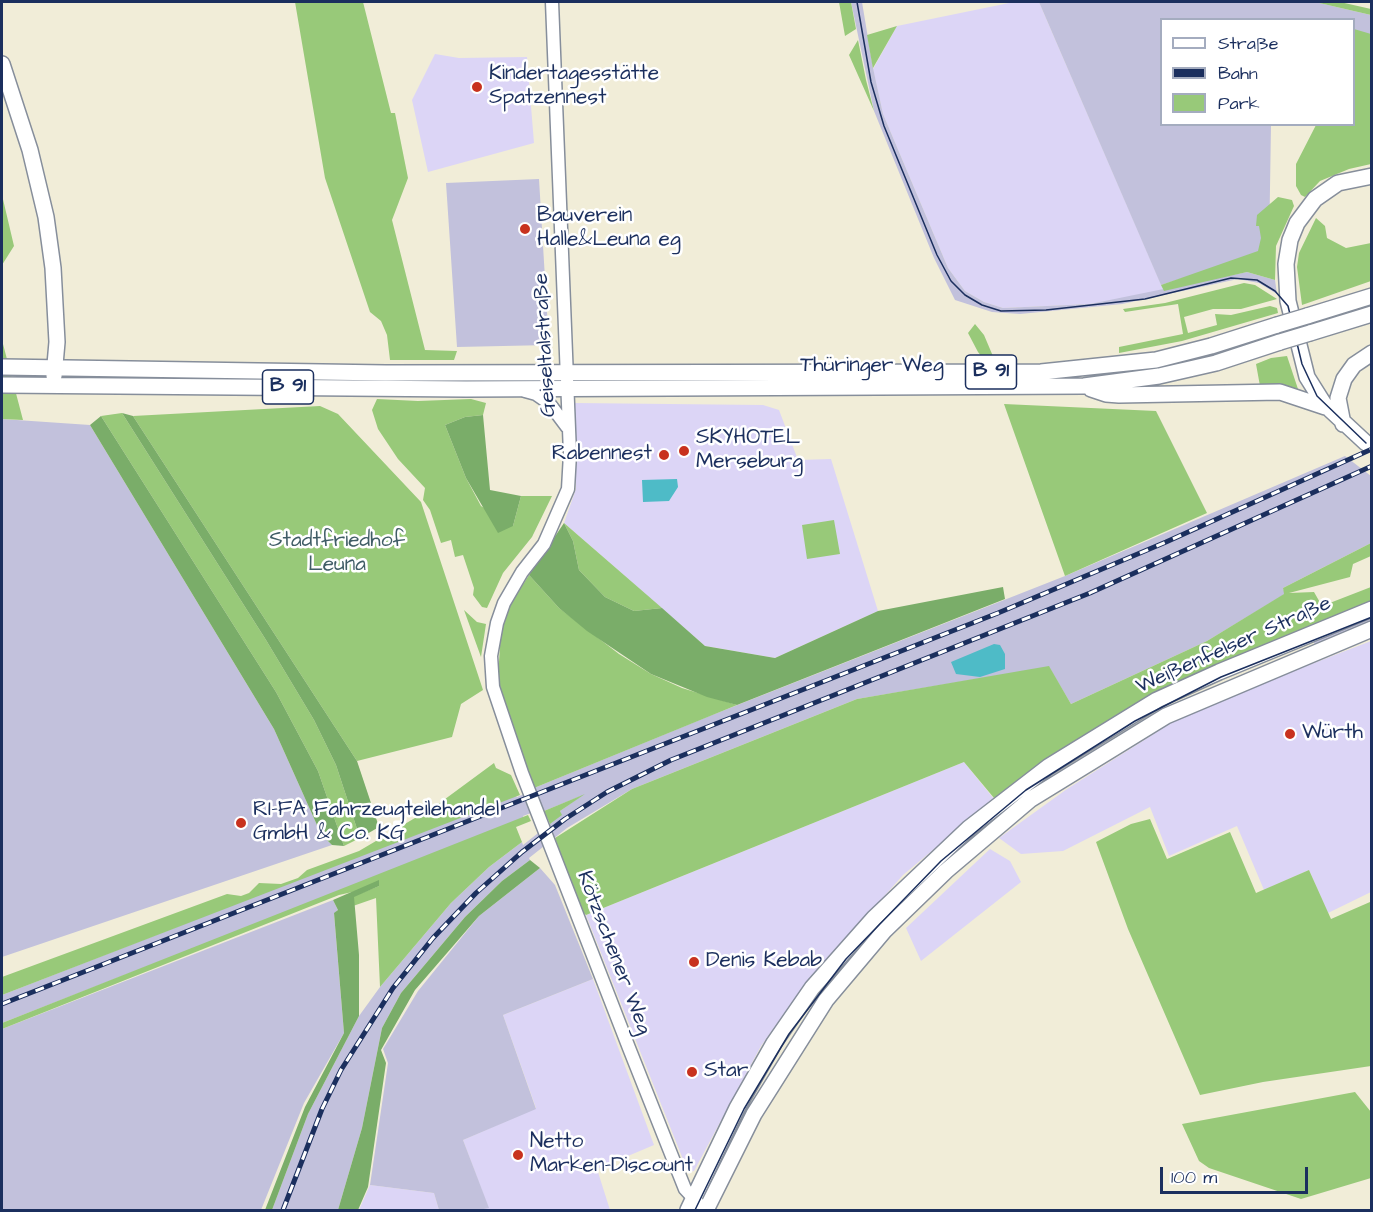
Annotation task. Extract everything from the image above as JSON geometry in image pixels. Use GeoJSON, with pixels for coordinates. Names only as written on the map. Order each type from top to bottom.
{"type":"FeatureCollection","features":[{"type":"Feature","properties":{"kind":"main road"},"geometry":{"type":"LineString","coordinates":[[2,64],[30,150],[46,217],[53,268],[57,342],[52,385]]}},
{"type":"Feature","properties":{"kind":"main road"},"geometry":{"type":"LineString","coordinates":[[1366,443],[1327,408],[1315,392],[1302,364],[1286,282],[1286,256],[1290,240],[1309,206],[1320,194],[1338,183],[1371,176]]}},
{"type":"Feature","properties":{"kind":"main road","name":"Thüringer Weg"},"geometry":{"type":"LineString","coordinates":[[565,371],[1041,372],[1156,360],[1210,346],[1371,296]]}},
{"type":"Feature","properties":{"kind":"main road","name":"Thüringer Weg"},"geometry":{"type":"LineString","coordinates":[[567,389],[1084,387],[1160,376],[1216,363],[1371,314]]}},
{"type":"Feature","properties":{"kind":"main road"},"geometry":{"type":"LineString","coordinates":[[1343,424],[1338,398],[1344,379],[1354,365],[1371,353]]}},
{"type":"Feature","properties":{"kind":"main road","name":"B 91"},"geometry":{"type":"LineString","coordinates":[[2,367],[386,373],[565,371]]}},
{"type":"Feature","properties":{"kind":"main road","name":"B 91"},"geometry":{"type":"LineString","coordinates":[[2,385],[567,389]]}},
{"type":"Feature","properties":{"kind":"main road"},"geometry":{"type":"LineString","coordinates":[[1084,387],[1106,394],[1119,395],[1280,392],[1293,394],[1327,408]]}},
{"type":"Feature","properties":{"kind":"main road","name":"Weißenfelser Straße"},"geometry":{"type":"LineString","coordinates":[[691,1204],[732,1118],[774,1043],[840,954],[906,885],[995,805],[1048,767],[1114,725],[1178,690],[1371,609]]}},
{"type":"Feature","properties":{"kind":"main road","name":"Weißenfelser Straße"},"geometry":{"type":"LineString","coordinates":[[707,1209],[736,1147],[786,1060],[826,1000],[885,930],[918,896],[1006,819],[1058,782],[1187,705],[1371,629]]}},
{"type":"Feature","properties":{"kind":"street","name":"Geiseltalstraße"},"geometry":{"type":"LineString","coordinates":[[497,703],[491,656],[497,623],[512,587],[544,544],[568,489],[569,432],[552,2]]}},
{"type":"Feature","properties":{"kind":"street"},"geometry":{"type":"LineString","coordinates":[[518,389],[536,394],[549,403],[563,418],[569,432]]}},
{"type":"Feature","properties":{"kind":"street","name":"Kötzschener Weg"},"geometry":{"type":"LineString","coordinates":[[497,703],[685,1190],[691,1204],[707,1209]]}},
{"type":"Feature","properties":{"kind":"shaded area"},"geometry":{"type":"Polygon","coordinates":[[[851,2],[862,2],[883,114],[948,268],[965,291],[984,302],[1003,308],[1090,304],[1247,272],[1275,280],[1277,294],[1259,283],[1238,279],[1122,304],[1020,314],[992,312],[955,300],[934,258],[874,111],[851,2]]]}},
{"type":"Feature","properties":{"kind":"shaded area"},"geometry":{"type":"Polygon","coordinates":[[[1014,2],[1039,2],[1164,291],[1090,304],[1003,308],[984,302],[965,291],[948,268],[883,114],[873,69],[897,26],[1014,2]]]}},
{"type":"Feature","properties":{"kind":"shaded area"},"geometry":{"type":"Polygon","coordinates":[[[1039,2],[1315,2],[1371,15],[1371,37],[1355,33],[1355,18],[1160,18],[1160,126],[1271,126],[1269,251],[1161,285],[1039,2]]]}},
{"type":"Feature","properties":{"kind":"shaded area"},"geometry":{"type":"Polygon","coordinates":[[[435,54],[459,58],[527,57],[534,143],[428,172],[412,100],[435,54]]]}},
{"type":"Feature","properties":{"kind":"shaded area"},"geometry":{"type":"Polygon","coordinates":[[[539,179],[549,345],[457,347],[446,183],[539,179]]]}},
{"type":"Feature","properties":{"kind":"shaded area"},"geometry":{"type":"Polygon","coordinates":[[[575,403],[763,405],[779,410],[798,460],[831,459],[878,611],[775,658],[705,646],[564,523],[576,489],[575,403]]]}},
{"type":"Feature","properties":{"kind":"shaded area"},"geometry":{"type":"Polygon","coordinates":[[[2,419],[90,425],[274,729],[321,834],[332,845],[2,957],[2,419]]]}},
{"type":"Feature","properties":{"kind":"shaded area"},"geometry":{"type":"Polygon","coordinates":[[[1345,456],[1371,476],[1371,543],[1283,588],[1285,594],[1207,641],[1071,704],[1049,667],[857,699],[632,789],[567,828],[502,881],[465,917],[401,993],[382,1028],[362,1128],[338,1210],[272,1210],[308,1114],[359,1016],[380,987],[451,903],[489,867],[522,842],[523,845],[561,815],[560,811],[581,796],[544,811],[542,809],[523,816],[524,819],[2,1023],[2,995],[515,795],[517,797],[707,717],[1065,576],[1345,456]]]}},
{"type":"Feature","properties":{"kind":"shaded area"},"geometry":{"type":"Polygon","coordinates":[[[1371,615],[1371,624],[1316,647],[1312,638],[1371,615]]]}},
{"type":"Feature","properties":{"kind":"shaded area"},"geometry":{"type":"Polygon","coordinates":[[[1371,641],[1371,892],[1328,913],[1309,870],[1264,890],[1237,826],[1169,856],[1150,807],[1063,851],[1021,854],[999,838],[1067,789],[1190,711],[1371,641]]]}},
{"type":"Feature","properties":{"kind":"shaded area"},"geometry":{"type":"Polygon","coordinates":[[[964,762],[994,799],[903,875],[801,990],[761,1046],[694,1171],[688,1172],[586,915],[964,762]]]}},
{"type":"Feature","properties":{"kind":"shaded area"},"geometry":{"type":"Polygon","coordinates":[[[990,849],[1010,861],[1021,882],[921,961],[906,928],[990,849]]]}},
{"type":"Feature","properties":{"kind":"shaded area"},"geometry":{"type":"Polygon","coordinates":[[[540,868],[555,885],[593,979],[503,1015],[536,1109],[463,1140],[489,1208],[439,1210],[434,1193],[370,1185],[388,1063],[383,1049],[418,991],[479,916],[540,868]]]}},
{"type":"Feature","properties":{"kind":"shaded area"},"geometry":{"type":"Polygon","coordinates":[[[333,900],[338,910],[334,914],[344,1033],[304,1103],[261,1210],[2,1210],[2,1029],[333,900]]]}},
{"type":"Feature","properties":{"kind":"shaded area"},"geometry":{"type":"Polygon","coordinates":[[[593,979],[654,1145],[597,1169],[610,1210],[478,1210],[488,1207],[463,1140],[536,1108],[503,1015],[593,979]]]}},
{"type":"Feature","properties":{"kind":"shaded area"},"geometry":{"type":"Polygon","coordinates":[[[370,1185],[434,1193],[439,1210],[359,1210],[370,1185]]]}},
{"type":"Feature","properties":{"kind":"green space"},"geometry":{"type":"Polygon","coordinates":[[[295,2],[363,2],[391,113],[395,113],[408,178],[392,220],[425,350],[457,351],[454,360],[390,360],[387,335],[381,321],[370,312],[325,178],[295,2]]]}},
{"type":"Feature","properties":{"kind":"green space"},"geometry":{"type":"Polygon","coordinates":[[[839,2],[851,2],[856,29],[845,36],[839,2]]]}},
{"type":"Feature","properties":{"kind":"green space"},"geometry":{"type":"Polygon","coordinates":[[[1315,2],[1340,2],[1371,9],[1371,15],[1315,2]]]}},
{"type":"Feature","properties":{"kind":"green space"},"geometry":{"type":"Polygon","coordinates":[[[897,26],[873,68],[873,69],[867,35],[897,26]]]}},
{"type":"Feature","properties":{"kind":"green space"},"geometry":{"type":"Polygon","coordinates":[[[1355,29],[1371,34],[1371,164],[1349,169],[1320,181],[1305,197],[1301,195],[1296,186],[1296,164],[1315,126],[1355,126],[1355,29]]]}},
{"type":"Feature","properties":{"kind":"green space"},"geometry":{"type":"Polygon","coordinates":[[[858,40],[866,80],[874,111],[849,55],[858,40]]]}},
{"type":"Feature","properties":{"kind":"green space"},"geometry":{"type":"Polygon","coordinates":[[[2,195],[14,246],[2,265],[2,195]]]}},
{"type":"Feature","properties":{"kind":"green space"},"geometry":{"type":"Polygon","coordinates":[[[1278,197],[1292,200],[1294,206],[1276,246],[1275,280],[1247,272],[1164,291],[1161,285],[1258,251],[1261,238],[1259,226],[1256,226],[1257,215],[1278,197]]]}},
{"type":"Feature","properties":{"kind":"green space"},"geometry":{"type":"Polygon","coordinates":[[[1316,218],[1325,226],[1327,238],[1346,248],[1371,243],[1371,281],[1302,305],[1297,267],[1299,253],[1316,218]]]}},
{"type":"Feature","properties":{"kind":"green space"},"geometry":{"type":"Polygon","coordinates":[[[1244,283],[1255,285],[1277,299],[1241,309],[1213,309],[1184,317],[1188,333],[1217,325],[1215,314],[1231,315],[1270,306],[1277,308],[1278,313],[1182,341],[1119,353],[1119,347],[1183,334],[1178,304],[1125,312],[1123,309],[1165,303],[1244,283]]]}},
{"type":"Feature","properties":{"kind":"green space"},"geometry":{"type":"Polygon","coordinates":[[[975,324],[984,335],[995,361],[986,362],[978,352],[968,333],[975,324]]]}},
{"type":"Feature","properties":{"kind":"green space"},"geometry":{"type":"Polygon","coordinates":[[[3,344],[23,420],[2,419],[3,344]]]}},
{"type":"Feature","properties":{"kind":"green space"},"geometry":{"type":"Polygon","coordinates":[[[1287,356],[1298,389],[1260,386],[1256,364],[1271,358],[1287,356]]]}},
{"type":"Feature","properties":{"kind":"green space"},"geometry":{"type":"Polygon","coordinates":[[[377,399],[418,401],[471,399],[486,403],[483,415],[465,417],[445,425],[466,478],[481,506],[513,526],[521,496],[552,496],[532,537],[503,573],[487,608],[482,607],[473,595],[474,588],[463,555],[455,557],[451,540],[441,543],[430,510],[423,500],[425,488],[398,459],[378,429],[372,410],[377,399]]]}},
{"type":"Feature","properties":{"kind":"green space"},"geometry":{"type":"Polygon","coordinates":[[[1004,404],[1156,411],[1207,513],[1065,576],[1004,404]]]}},
{"type":"Feature","properties":{"kind":"green space","name":"Stadtfriedhof Leuna"},"geometry":{"type":"Polygon","coordinates":[[[320,406],[338,414],[421,502],[483,690],[461,704],[452,737],[357,761],[133,416],[320,406]]]}},
{"type":"Feature","properties":{"kind":"green space"},"geometry":{"type":"Polygon","coordinates":[[[122,413],[314,720],[336,765],[360,838],[344,846],[318,771],[276,692],[101,416],[122,413]]]}},
{"type":"Feature","properties":{"kind":"green space"},"geometry":{"type":"Polygon","coordinates":[[[122,413],[133,416],[357,761],[379,827],[360,838],[336,765],[314,720],[122,413]]]}},
{"type":"Feature","properties":{"kind":"green space"},"geometry":{"type":"Polygon","coordinates":[[[483,415],[490,490],[521,496],[513,526],[498,533],[466,478],[445,425],[465,417],[483,415]]]}},
{"type":"Feature","properties":{"kind":"green space"},"geometry":{"type":"Polygon","coordinates":[[[101,416],[276,692],[318,771],[344,846],[332,845],[321,834],[274,729],[90,425],[101,416]]]}},
{"type":"Feature","properties":{"kind":"green space"},"geometry":{"type":"Polygon","coordinates":[[[834,520],[840,554],[807,559],[802,525],[834,520]]]}},
{"type":"Feature","properties":{"kind":"green space"},"geometry":{"type":"Polygon","coordinates":[[[564,523],[662,608],[634,611],[605,597],[579,570],[573,541],[564,523]]]}},
{"type":"Feature","properties":{"kind":"green space"},"geometry":{"type":"Polygon","coordinates":[[[564,523],[573,541],[579,570],[605,597],[634,611],[662,608],[705,646],[775,658],[878,611],[1003,587],[1005,599],[737,705],[707,697],[651,674],[587,631],[559,608],[529,575],[564,523]]]}},
{"type":"Feature","properties":{"kind":"green space"},"geometry":{"type":"Polygon","coordinates":[[[1371,543],[1371,556],[1353,564],[1350,577],[1289,593],[1314,592],[1322,606],[1371,587],[1371,603],[1303,631],[1078,741],[994,798],[964,762],[586,915],[581,911],[555,838],[632,789],[857,699],[1049,666],[1071,704],[1207,641],[1284,594],[1283,588],[1371,543]]]}},
{"type":"Feature","properties":{"kind":"green space"},"geometry":{"type":"Polygon","coordinates":[[[529,575],[559,608],[619,654],[651,674],[682,688],[737,705],[534,788],[507,717],[498,677],[501,631],[507,610],[529,575]]]}},
{"type":"Feature","properties":{"kind":"green space"},"geometry":{"type":"Polygon","coordinates":[[[464,610],[477,622],[486,624],[481,657],[464,610]]]}},
{"type":"Feature","properties":{"kind":"green space"},"geometry":{"type":"Polygon","coordinates":[[[494,763],[496,768],[511,775],[520,795],[2,995],[2,977],[227,894],[241,896],[249,893],[259,883],[281,884],[298,878],[307,870],[359,851],[437,805],[494,763]]]}},
{"type":"Feature","properties":{"kind":"green space"},"geometry":{"type":"Polygon","coordinates":[[[585,794],[560,811],[562,815],[550,824],[544,811],[585,794]]]}},
{"type":"Feature","properties":{"kind":"green space"},"geometry":{"type":"Polygon","coordinates":[[[528,815],[531,821],[516,827],[522,842],[489,867],[451,903],[380,987],[376,898],[353,906],[354,896],[379,886],[339,895],[2,1029],[2,1023],[528,815]]]}},
{"type":"Feature","properties":{"kind":"green space"},"geometry":{"type":"Polygon","coordinates":[[[1150,819],[1167,859],[1230,832],[1256,893],[1309,870],[1331,919],[1370,902],[1371,1066],[1263,1082],[1200,1095],[1128,929],[1096,842],[1131,824],[1150,819]]]}},
{"type":"Feature","properties":{"kind":"green space"},"geometry":{"type":"Polygon","coordinates":[[[530,860],[540,868],[479,916],[415,990],[381,1050],[386,1063],[368,1187],[358,1210],[338,1210],[362,1128],[382,1028],[401,993],[465,917],[502,881],[530,860]]]}},
{"type":"Feature","properties":{"kind":"green space"},"geometry":{"type":"Polygon","coordinates":[[[379,880],[379,886],[354,897],[359,955],[359,1016],[308,1114],[272,1210],[265,1210],[305,1107],[344,1033],[334,913],[338,910],[333,900],[379,880]]]}},
{"type":"Feature","properties":{"kind":"green space"},"geometry":{"type":"Polygon","coordinates":[[[1355,1092],[1371,1112],[1371,1178],[1301,1199],[1209,1168],[1199,1161],[1182,1124],[1355,1092]]]}},
{"type":"Feature","properties":{"kind":"water"},"geometry":{"type":"Polygon","coordinates":[[[677,479],[678,487],[669,501],[643,502],[642,480],[677,479]]]}},
{"type":"Feature","properties":{"kind":"water"},"geometry":{"type":"Polygon","coordinates":[[[994,644],[1000,645],[1005,654],[1005,669],[980,677],[956,674],[951,662],[994,644]]]}},
{"type":"Feature","properties":{"kind":"tram line"},"geometry":{"type":"LineString","coordinates":[[857,2],[871,82],[884,126],[937,255],[951,281],[965,295],[982,305],[1001,311],[1046,310],[1145,299],[1231,278],[1257,280],[1275,291],[1288,306],[1302,364],[1317,396],[1366,443]]}},
{"type":"Feature","properties":{"kind":"tram line"},"geometry":{"type":"LineString","coordinates":[[695,1210],[744,1109],[789,1034],[846,959],[941,861],[1026,790],[1135,721],[1221,677],[1372,617]]}},
{"type":"Feature","properties":{"kind":"railway"},"geometry":{"type":"LineString","coordinates":[[2,1004],[998,613],[1166,542],[1372,449]]}},
{"type":"Feature","properties":{"kind":"railway"},"geometry":{"type":"LineString","coordinates":[[283,1210],[322,1109],[341,1070],[393,988],[433,938],[476,893],[522,852],[565,819],[607,792],[671,760],[1090,593],[1372,466]]}},
{"type":"Feature","properties":{"kind":"place","name":"Kindertagesstätte Spatzennest"},"geometry":{"type":"Point","coordinates":[477,87]}},
{"type":"Feature","properties":{"kind":"place","name":"Bauverein Halle&Leuna eg"},"geometry":{"type":"Point","coordinates":[525,229]}},
{"type":"Feature","properties":{"kind":"place","name":"SKYHOTEL Merseburg"},"geometry":{"type":"Point","coordinates":[684,451]}},
{"type":"Feature","properties":{"kind":"place","name":"Rabennest"},"geometry":{"type":"Point","coordinates":[664,455]}},
{"type":"Feature","properties":{"kind":"place","name":"Würth"},"geometry":{"type":"Point","coordinates":[1290,734]}},
{"type":"Feature","properties":{"kind":"place","name":"RI-FA Fahrzeugteilehandel GmbH & Co. KG"},"geometry":{"type":"Point","coordinates":[241,823]}},
{"type":"Feature","properties":{"kind":"place","name":"Denis Kebab"},"geometry":{"type":"Point","coordinates":[694,962]}},
{"type":"Feature","properties":{"kind":"place","name":"Star"},"geometry":{"type":"Point","coordinates":[692,1072]}},
{"type":"Feature","properties":{"kind":"place","name":"Netto Marken-Discount"},"geometry":{"type":"Point","coordinates":[518,1155]}}]}
